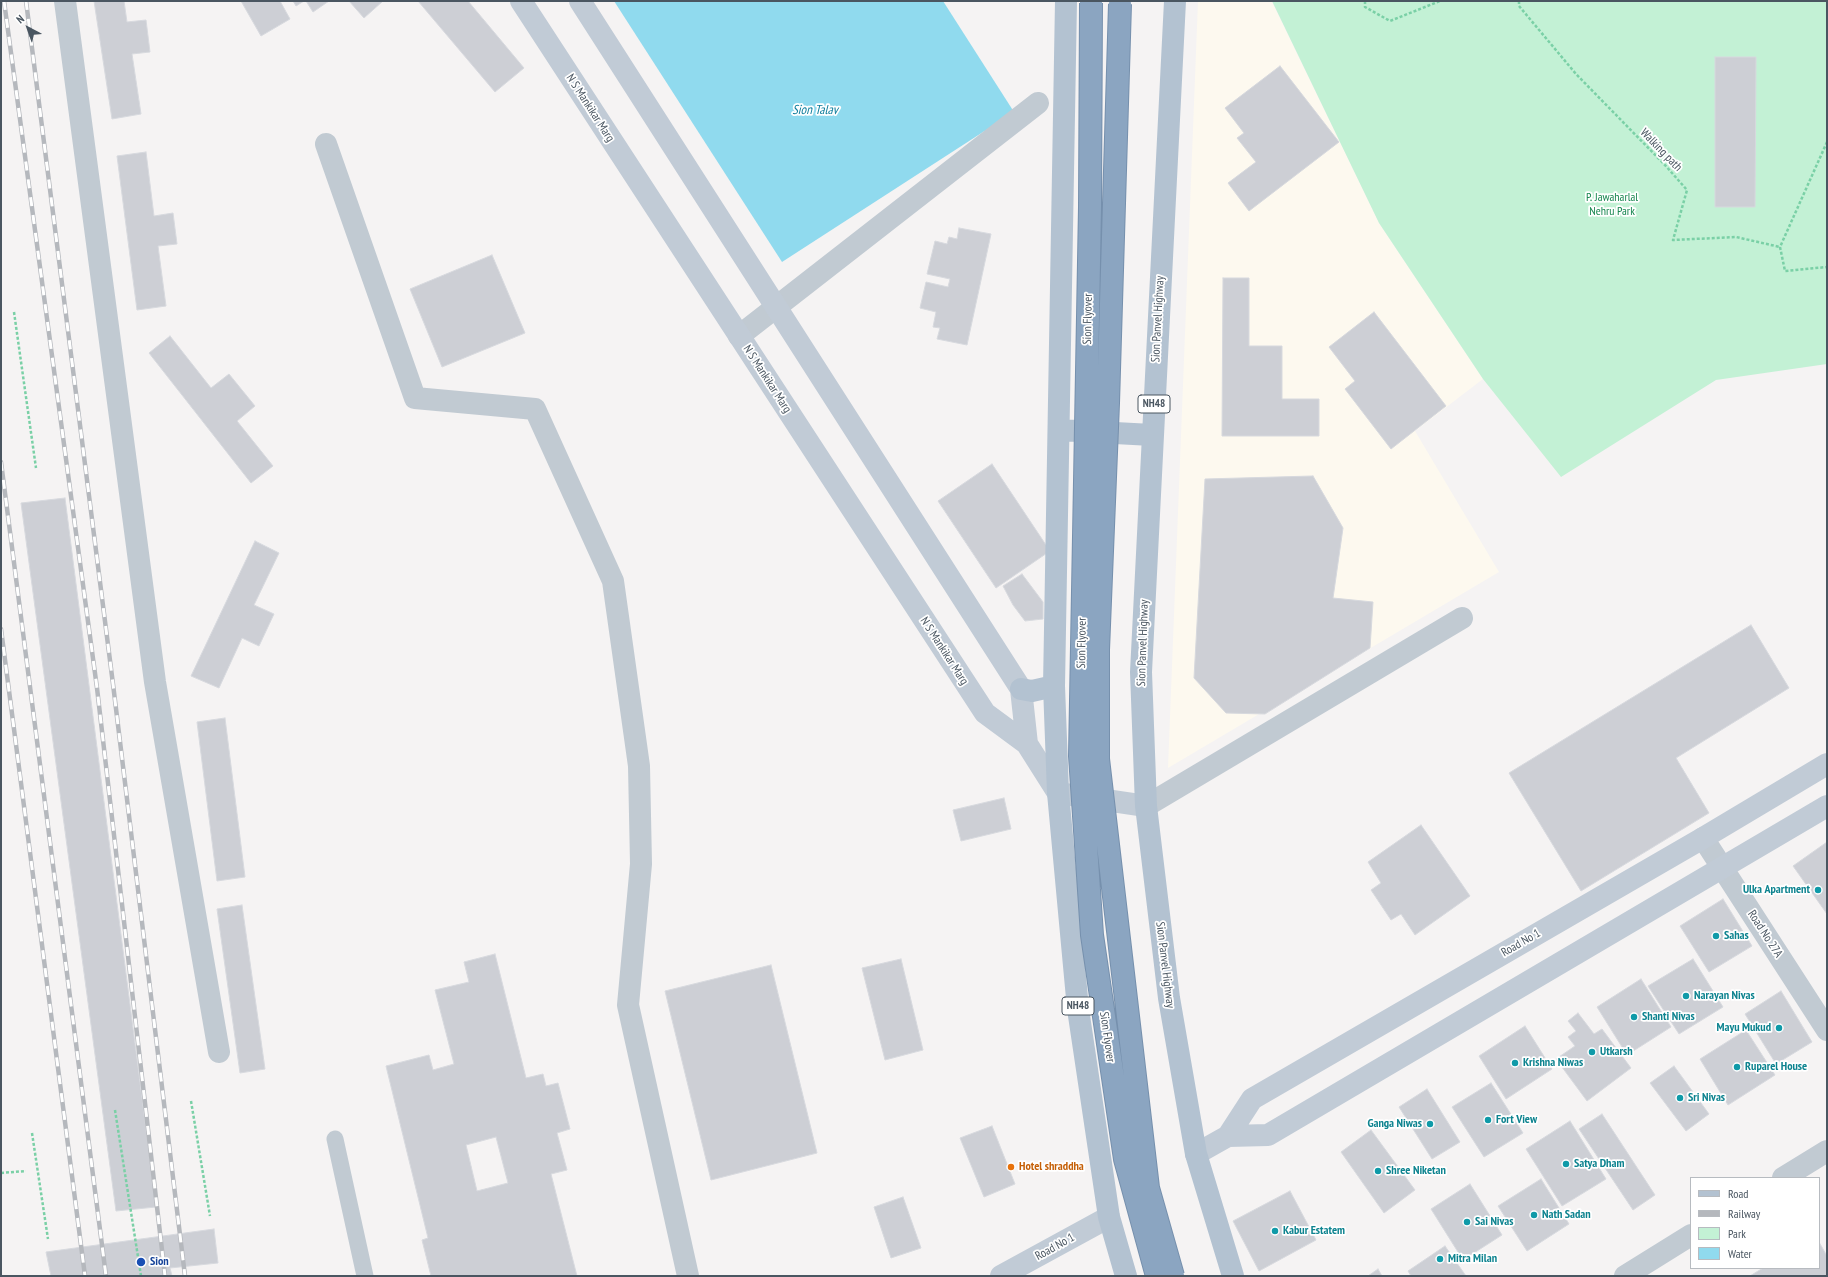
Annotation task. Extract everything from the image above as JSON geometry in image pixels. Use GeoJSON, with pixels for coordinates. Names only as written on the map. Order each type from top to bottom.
{"type":"FeatureCollection","features":[{"type":"Feature","properties":{"kind":"highway","name":"Sion Flyover"},"geometry":{"type":"LineString","coordinates":[[1091,3],[1090,215],[1080,756],[1092,935],[1125,1158],[1157,1276]]}},
{"type":"Feature","properties":{"kind":"highway","name":"Sion Flyover"},"geometry":{"type":"LineString","coordinates":[[1120,4],[1108,403],[1098,650],[1098,759],[1148,1188],[1173,1276]]}},
{"type":"Feature","properties":{"kind":"main road","name":"N S Mankikar Marg"},"geometry":{"type":"LineString","coordinates":[[521,1],[985,713],[1027,744],[1058,793]]}},
{"type":"Feature","properties":{"kind":"main road","name":"N S Mankikar Marg"},"geometry":{"type":"LineString","coordinates":[[580,1],[1021,689],[1027,744]]}},
{"type":"Feature","properties":{"kind":"main road","name":"NH48"},"geometry":{"type":"LineString","coordinates":[[1066,1],[1054,686],[1058,793],[1078,1009],[1109,1217],[1126,1276]]}},
{"type":"Feature","properties":{"kind":"main road","name":"Sion Panvel Highway"},"geometry":{"type":"LineString","coordinates":[[1175,1],[1141,672],[1146,806],[1169,998],[1196,1154],[1232,1276]]}},
{"type":"Feature","properties":{"kind":"main road"},"geometry":{"type":"LineString","coordinates":[[1058,430],[1152,435]]}},
{"type":"Feature","properties":{"kind":"main road"},"geometry":{"type":"LineString","coordinates":[[1021,689],[1032,691],[1054,686]]}},
{"type":"Feature","properties":{"kind":"main road","name":"Road No 1"},"geometry":{"type":"LineString","coordinates":[[1196,1154],[1228,1136],[1252,1099],[1703,838],[1827,764]]}},
{"type":"Feature","properties":{"kind":"main road"},"geometry":{"type":"LineString","coordinates":[[1058,793],[1146,806]]}},
{"type":"Feature","properties":{"kind":"main road","name":"Road No 1"},"geometry":{"type":"LineString","coordinates":[[1228,1136],[1268,1135],[1827,806]]}},
{"type":"Feature","properties":{"kind":"main road","name":"Road No 1"},"geometry":{"type":"LineString","coordinates":[[1001,1276],[1109,1217]]}},
{"type":"Feature","properties":{"kind":"street"},"geometry":{"type":"LineString","coordinates":[[65,1],[155,682],[219,1052]]}},
{"type":"Feature","properties":{"kind":"street"},"geometry":{"type":"LineString","coordinates":[[738,336],[1038,104]]}},
{"type":"Feature","properties":{"kind":"street"},"geometry":{"type":"LineString","coordinates":[[326,144],[415,398],[535,409],[613,581],[639,766],[641,864],[628,1005],[688,1276]]}},
{"type":"Feature","properties":{"kind":"street"},"geometry":{"type":"LineString","coordinates":[[1146,806],[1462,618]]}},
{"type":"Feature","properties":{"kind":"street","name":"Road No 27A"},"geometry":{"type":"LineString","coordinates":[[1703,838],[1827,1030]]}},
{"type":"Feature","properties":{"kind":"street"},"geometry":{"type":"LineString","coordinates":[[1785,1177],[1827,1150]]}},
{"type":"Feature","properties":{"kind":"street"},"geometry":{"type":"LineString","coordinates":[[1625,1276],[1690,1236]]}},
{"type":"Feature","properties":{"kind":"lane"},"geometry":{"type":"LineString","coordinates":[[336,1139],[365,1276]]}},
{"type":"Feature","properties":{"kind":"path"},"geometry":{"type":"LineString","coordinates":[[1365,1],[1365,7],[1390,21],[1440,1]]}},
{"type":"Feature","properties":{"kind":"path"},"geometry":{"type":"LineString","coordinates":[[1516,1],[1520,6]]}},
{"type":"Feature","properties":{"kind":"path","name":"Walking path"},"geometry":{"type":"LineString","coordinates":[[1519,1],[1520,6],[1576,74],[1664,164],[1687,190],[1673,240],[1736,237],[1780,248]]}},
{"type":"Feature","properties":{"kind":"path"},"geometry":{"type":"LineString","coordinates":[[1827,142],[1780,248],[1785,271],[1827,267]]}},
{"type":"Feature","properties":{"kind":"path"},"geometry":{"type":"LineString","coordinates":[[14,312],[36,468]]}},
{"type":"Feature","properties":{"kind":"path"},"geometry":{"type":"LineString","coordinates":[[191,1101],[210,1216]]}},
{"type":"Feature","properties":{"kind":"path"},"geometry":{"type":"LineString","coordinates":[[115,1110],[141,1276]]}},
{"type":"Feature","properties":{"kind":"path"},"geometry":{"type":"LineString","coordinates":[[32,1133],[48,1239]]}},
{"type":"Feature","properties":{"kind":"path"},"geometry":{"type":"LineString","coordinates":[[1,1173],[26,1171]]}},
{"type":"Feature","properties":{"kind":"shaded area"},"geometry":{"type":"Polygon","coordinates":[[[1198,1],[1272,2],[1379,223],[1483,379],[1415,431],[1499,572],[1168,768],[1198,1]]]}},
{"type":"Feature","properties":{"kind":"green space","name":"P. Jawaharlal Nehru Park"},"geometry":{"type":"Polygon","coordinates":[[[1272,1],[1827,1],[1827,364],[1716,380],[1561,477],[1483,379],[1379,223],[1272,1]]]}},
{"type":"Feature","properties":{"kind":"water","name":"Sion Talav"},"geometry":{"type":"Polygon","coordinates":[[[614,1],[943,1],[1014,112],[782,262],[614,1]]]}},
{"type":"Feature","properties":{"kind":"building"},"geometry":{"type":"Polygon","coordinates":[[[94,1],[124,1],[127,22],[146,20],[150,52],[132,54],[141,114],[112,119],[94,1]]]}},
{"type":"Feature","properties":{"kind":"building"},"geometry":{"type":"Polygon","coordinates":[[[241,1],[280,1],[290,19],[261,36],[241,1]]]}},
{"type":"Feature","properties":{"kind":"building"},"geometry":{"type":"Polygon","coordinates":[[[293,1],[304,1],[296,6],[293,1]]]}},
{"type":"Feature","properties":{"kind":"building"},"geometry":{"type":"Polygon","coordinates":[[[306,1],[329,1],[313,12],[306,1]]]}},
{"type":"Feature","properties":{"kind":"building"},"geometry":{"type":"Polygon","coordinates":[[[349,1],[383,1],[364,18],[349,1]]]}},
{"type":"Feature","properties":{"kind":"building"},"geometry":{"type":"Polygon","coordinates":[[[418,1],[468,1],[524,68],[495,92],[418,1]]]}},
{"type":"Feature","properties":{"kind":"building"},"geometry":{"type":"Polygon","coordinates":[[[1715,57],[1756,57],[1755,207],[1715,207],[1715,57]]]}},
{"type":"Feature","properties":{"kind":"building"},"geometry":{"type":"Polygon","coordinates":[[[1280,66],[1339,142],[1249,211],[1228,183],[1256,162],[1237,138],[1244,133],[1225,108],[1280,66]]]}},
{"type":"Feature","properties":{"kind":"building"},"geometry":{"type":"Polygon","coordinates":[[[146,152],[154,216],[173,213],[177,244],[158,246],[166,306],[137,310],[117,156],[146,152]]]}},
{"type":"Feature","properties":{"kind":"building"},"geometry":{"type":"Polygon","coordinates":[[[959,228],[991,234],[967,345],[937,339],[940,328],[933,327],[936,312],[920,308],[926,282],[948,287],[950,279],[927,274],[935,241],[947,244],[949,237],[957,239],[959,228]]]}},
{"type":"Feature","properties":{"kind":"building"},"geometry":{"type":"Polygon","coordinates":[[[492,255],[525,333],[442,367],[410,289],[492,255]]]}},
{"type":"Feature","properties":{"kind":"building"},"geometry":{"type":"Polygon","coordinates":[[[1223,278],[1249,278],[1249,346],[1282,346],[1282,399],[1319,399],[1319,436],[1222,436],[1223,278]]]}},
{"type":"Feature","properties":{"kind":"building"},"geometry":{"type":"Polygon","coordinates":[[[1374,312],[1446,406],[1391,449],[1345,389],[1355,381],[1329,347],[1374,312]]]}},
{"type":"Feature","properties":{"kind":"building"},"geometry":{"type":"Polygon","coordinates":[[[170,336],[211,388],[229,374],[255,406],[237,421],[273,466],[251,483],[149,353],[170,336]]]}},
{"type":"Feature","properties":{"kind":"building"},"geometry":{"type":"Polygon","coordinates":[[[992,464],[1050,551],[996,588],[938,501],[992,464]]]}},
{"type":"Feature","properties":{"kind":"building"},"geometry":{"type":"Polygon","coordinates":[[[1313,476],[1343,528],[1333,598],[1373,602],[1370,648],[1265,714],[1226,713],[1194,678],[1205,479],[1313,476]]]}},
{"type":"Feature","properties":{"kind":"building"},"geometry":{"type":"Polygon","coordinates":[[[65,498],[156,1207],[116,1211],[21,503],[65,498]]]}},
{"type":"Feature","properties":{"kind":"building"},"geometry":{"type":"Polygon","coordinates":[[[255,541],[279,553],[254,605],[274,614],[259,646],[242,638],[219,688],[191,676],[255,541]]]}},
{"type":"Feature","properties":{"kind":"building"},"geometry":{"type":"Polygon","coordinates":[[[1022,574],[1043,602],[1043,619],[1025,621],[1013,605],[1003,586],[1022,574]]]}},
{"type":"Feature","properties":{"kind":"building"},"geometry":{"type":"Polygon","coordinates":[[[1751,625],[1789,688],[1676,758],[1709,813],[1581,891],[1509,773],[1751,625]]]}},
{"type":"Feature","properties":{"kind":"building"},"geometry":{"type":"Polygon","coordinates":[[[225,718],[245,877],[217,881],[197,722],[225,718]]]}},
{"type":"Feature","properties":{"kind":"building"},"geometry":{"type":"Polygon","coordinates":[[[1004,798],[1011,829],[961,841],[953,810],[1004,798]]]}},
{"type":"Feature","properties":{"kind":"building"},"geometry":{"type":"Polygon","coordinates":[[[1421,825],[1470,896],[1415,935],[1401,914],[1391,920],[1371,890],[1381,883],[1368,862],[1421,825]]]}},
{"type":"Feature","properties":{"kind":"building","name":"Ulka Apartment"},"geometry":{"type":"Polygon","coordinates":[[[1827,842],[1827,914],[1793,866],[1827,842]]]}},
{"type":"Feature","properties":{"kind":"building","name":"Sahas"},"geometry":{"type":"Polygon","coordinates":[[[1723,899],[1752,946],[1709,972],[1680,926],[1723,899]]]}},
{"type":"Feature","properties":{"kind":"building"},"geometry":{"type":"Polygon","coordinates":[[[242,905],[265,1069],[240,1073],[217,909],[242,905]]]}},
{"type":"Feature","properties":{"kind":"building"},"geometry":{"type":"Polygon","coordinates":[[[495,954],[526,1078],[543,1074],[546,1086],[558,1083],[570,1129],[557,1133],[567,1170],[551,1174],[577,1276],[431,1276],[422,1240],[428,1238],[386,1066],[429,1055],[433,1070],[454,1064],[435,990],[469,982],[464,962],[495,954]],[[496,1137],[466,1145],[477,1191],[508,1183],[496,1137]]]}},
{"type":"Feature","properties":{"kind":"building"},"geometry":{"type":"Polygon","coordinates":[[[901,959],[923,1050],[885,1060],[862,968],[901,959]]]}},
{"type":"Feature","properties":{"kind":"building","name":"Narayan Nivas"},"geometry":{"type":"Polygon","coordinates":[[[1693,959],[1723,1007],[1679,1034],[1648,986],[1693,959]]]}},
{"type":"Feature","properties":{"kind":"building"},"geometry":{"type":"Polygon","coordinates":[[[771,965],[817,1153],[711,1180],[665,991],[771,965]]]}},
{"type":"Feature","properties":{"kind":"building","name":"Shanti Nivas"},"geometry":{"type":"Polygon","coordinates":[[[1641,979],[1671,1027],[1627,1055],[1597,1007],[1641,979]]]}},
{"type":"Feature","properties":{"kind":"building","name":"Mayu Mukud"},"geometry":{"type":"Polygon","coordinates":[[[1781,991],[1812,1042],[1776,1064],[1745,1014],[1781,991]]]}},
{"type":"Feature","properties":{"kind":"building","name":"Utkarsh"},"geometry":{"type":"Polygon","coordinates":[[[1578,1013],[1594,1034],[1602,1029],[1631,1068],[1587,1101],[1556,1059],[1575,1046],[1568,1037],[1576,1031],[1568,1021],[1578,1013]]]}},
{"type":"Feature","properties":{"kind":"building","name":"Krishna Niwas"},"geometry":{"type":"Polygon","coordinates":[[[1525,1026],[1552,1069],[1506,1099],[1479,1056],[1525,1026]]]}},
{"type":"Feature","properties":{"kind":"building","name":"Ruparel House"},"geometry":{"type":"Polygon","coordinates":[[[1746,1030],[1775,1075],[1728,1105],[1700,1059],[1746,1030]]]}},
{"type":"Feature","properties":{"kind":"building","name":"Sri Nivas"},"geometry":{"type":"Polygon","coordinates":[[[1674,1066],[1709,1114],[1686,1131],[1650,1083],[1674,1066]]]}},
{"type":"Feature","properties":{"kind":"building","name":"Fort View"},"geometry":{"type":"Polygon","coordinates":[[[1491,1083],[1523,1133],[1484,1157],[1452,1107],[1491,1083]]]}},
{"type":"Feature","properties":{"kind":"building","name":"Ganga Niwas"},"geometry":{"type":"Polygon","coordinates":[[[1427,1089],[1460,1142],[1432,1159],[1399,1107],[1427,1089]]]}},
{"type":"Feature","properties":{"kind":"building"},"geometry":{"type":"Polygon","coordinates":[[[1602,1114],[1655,1195],[1633,1210],[1579,1129],[1602,1114]]]}},
{"type":"Feature","properties":{"kind":"building","name":"Satya Dham"},"geometry":{"type":"Polygon","coordinates":[[[1570,1121],[1606,1179],[1562,1206],[1526,1149],[1570,1121]]]}},
{"type":"Feature","properties":{"kind":"building"},"geometry":{"type":"Polygon","coordinates":[[[992,1126],[1015,1184],[984,1197],[960,1138],[992,1126]]]}},
{"type":"Feature","properties":{"kind":"building","name":"Shree Niketan"},"geometry":{"type":"Polygon","coordinates":[[[1371,1130],[1415,1190],[1384,1213],[1341,1152],[1371,1130]]]}},
{"type":"Feature","properties":{"kind":"building","name":"Nath Sadan"},"geometry":{"type":"Polygon","coordinates":[[[1541,1179],[1569,1224],[1527,1251],[1498,1206],[1541,1179]]]}},
{"type":"Feature","properties":{"kind":"building","name":"Sai Nivas"},"geometry":{"type":"Polygon","coordinates":[[[1470,1184],[1502,1235],[1463,1260],[1431,1209],[1470,1184]]]}},
{"type":"Feature","properties":{"kind":"building","name":"Kabur Estatem"},"geometry":{"type":"Polygon","coordinates":[[[1290,1191],[1316,1240],[1259,1271],[1233,1221],[1290,1191]]]}},
{"type":"Feature","properties":{"kind":"building"},"geometry":{"type":"Polygon","coordinates":[[[903,1197],[921,1248],[891,1258],[874,1207],[903,1197]]]}},
{"type":"Feature","properties":{"kind":"building"},"geometry":{"type":"Polygon","coordinates":[[[214,1229],[218,1263],[170,1268],[172,1276],[51,1276],[46,1252],[214,1229]]]}},
{"type":"Feature","properties":{"kind":"building"},"geometry":{"type":"Polygon","coordinates":[[[1820,1244],[1827,1256],[1827,1276],[1750,1276],[1761,1269],[1820,1269],[1820,1244]]]}},
{"type":"Feature","properties":{"kind":"building","name":"Mitra Milan"},"geometry":{"type":"Polygon","coordinates":[[[1445,1246],[1466,1276],[1411,1276],[1408,1271],[1445,1246]]]}},
{"type":"Feature","properties":{"kind":"building"},"geometry":{"type":"Polygon","coordinates":[[[1378,1269],[1382,1276],[1368,1276],[1378,1269]]]}},
{"type":"Feature","properties":{"kind":"railway"},"geometry":{"type":"LineString","coordinates":[[4,1],[97,688],[165,1276]]}},
{"type":"Feature","properties":{"kind":"railway"},"geometry":{"type":"LineString","coordinates":[[26,1],[113,684],[185,1276]]}},
{"type":"Feature","properties":{"kind":"railway"},"geometry":{"type":"LineString","coordinates":[[1,462],[106,1276]]}},
{"type":"Feature","properties":{"kind":"railway"},"geometry":{"type":"LineString","coordinates":[[1,629],[85,1276]]}},
{"type":"Feature","properties":{"kind":"place","name":"Ulka Apartment"},"geometry":{"type":"Point","coordinates":[1818,890]}},
{"type":"Feature","properties":{"kind":"place","name":"Sahas"},"geometry":{"type":"Point","coordinates":[1716,936]}},
{"type":"Feature","properties":{"kind":"place","name":"Narayan Nivas"},"geometry":{"type":"Point","coordinates":[1686,996]}},
{"type":"Feature","properties":{"kind":"place","name":"Shanti Nivas"},"geometry":{"type":"Point","coordinates":[1634,1017]}},
{"type":"Feature","properties":{"kind":"place","name":"Mayu Mukud"},"geometry":{"type":"Point","coordinates":[1779,1028]}},
{"type":"Feature","properties":{"kind":"place","name":"Utkarsh"},"geometry":{"type":"Point","coordinates":[1592,1052]}},
{"type":"Feature","properties":{"kind":"place","name":"Krishna Niwas"},"geometry":{"type":"Point","coordinates":[1515,1063]}},
{"type":"Feature","properties":{"kind":"place","name":"Ruparel House"},"geometry":{"type":"Point","coordinates":[1737,1067]}},
{"type":"Feature","properties":{"kind":"place","name":"Sri Nivas"},"geometry":{"type":"Point","coordinates":[1680,1098]}},
{"type":"Feature","properties":{"kind":"place","name":"Fort View"},"geometry":{"type":"Point","coordinates":[1488,1120]}},
{"type":"Feature","properties":{"kind":"place","name":"Ganga Niwas"},"geometry":{"type":"Point","coordinates":[1430,1124]}},
{"type":"Feature","properties":{"kind":"place","name":"Satya Dham"},"geometry":{"type":"Point","coordinates":[1566,1164]}},
{"type":"Feature","properties":{"kind":"place","name":"Hotel shraddha"},"geometry":{"type":"Point","coordinates":[1011,1167]}},
{"type":"Feature","properties":{"kind":"place","name":"Shree Niketan"},"geometry":{"type":"Point","coordinates":[1378,1171]}},
{"type":"Feature","properties":{"kind":"place","name":"Nath Sadan"},"geometry":{"type":"Point","coordinates":[1534,1215]}},
{"type":"Feature","properties":{"kind":"place","name":"Sai Nivas"},"geometry":{"type":"Point","coordinates":[1467,1222]}},
{"type":"Feature","properties":{"kind":"place","name":"Kabur Estatem"},"geometry":{"type":"Point","coordinates":[1275,1231]}},
{"type":"Feature","properties":{"kind":"place","name":"Mitra Milan"},"geometry":{"type":"Point","coordinates":[1440,1259]}},
{"type":"Feature","properties":{"kind":"place","name":"Sion"},"geometry":{"type":"Point","coordinates":[141,1262]}}]}
